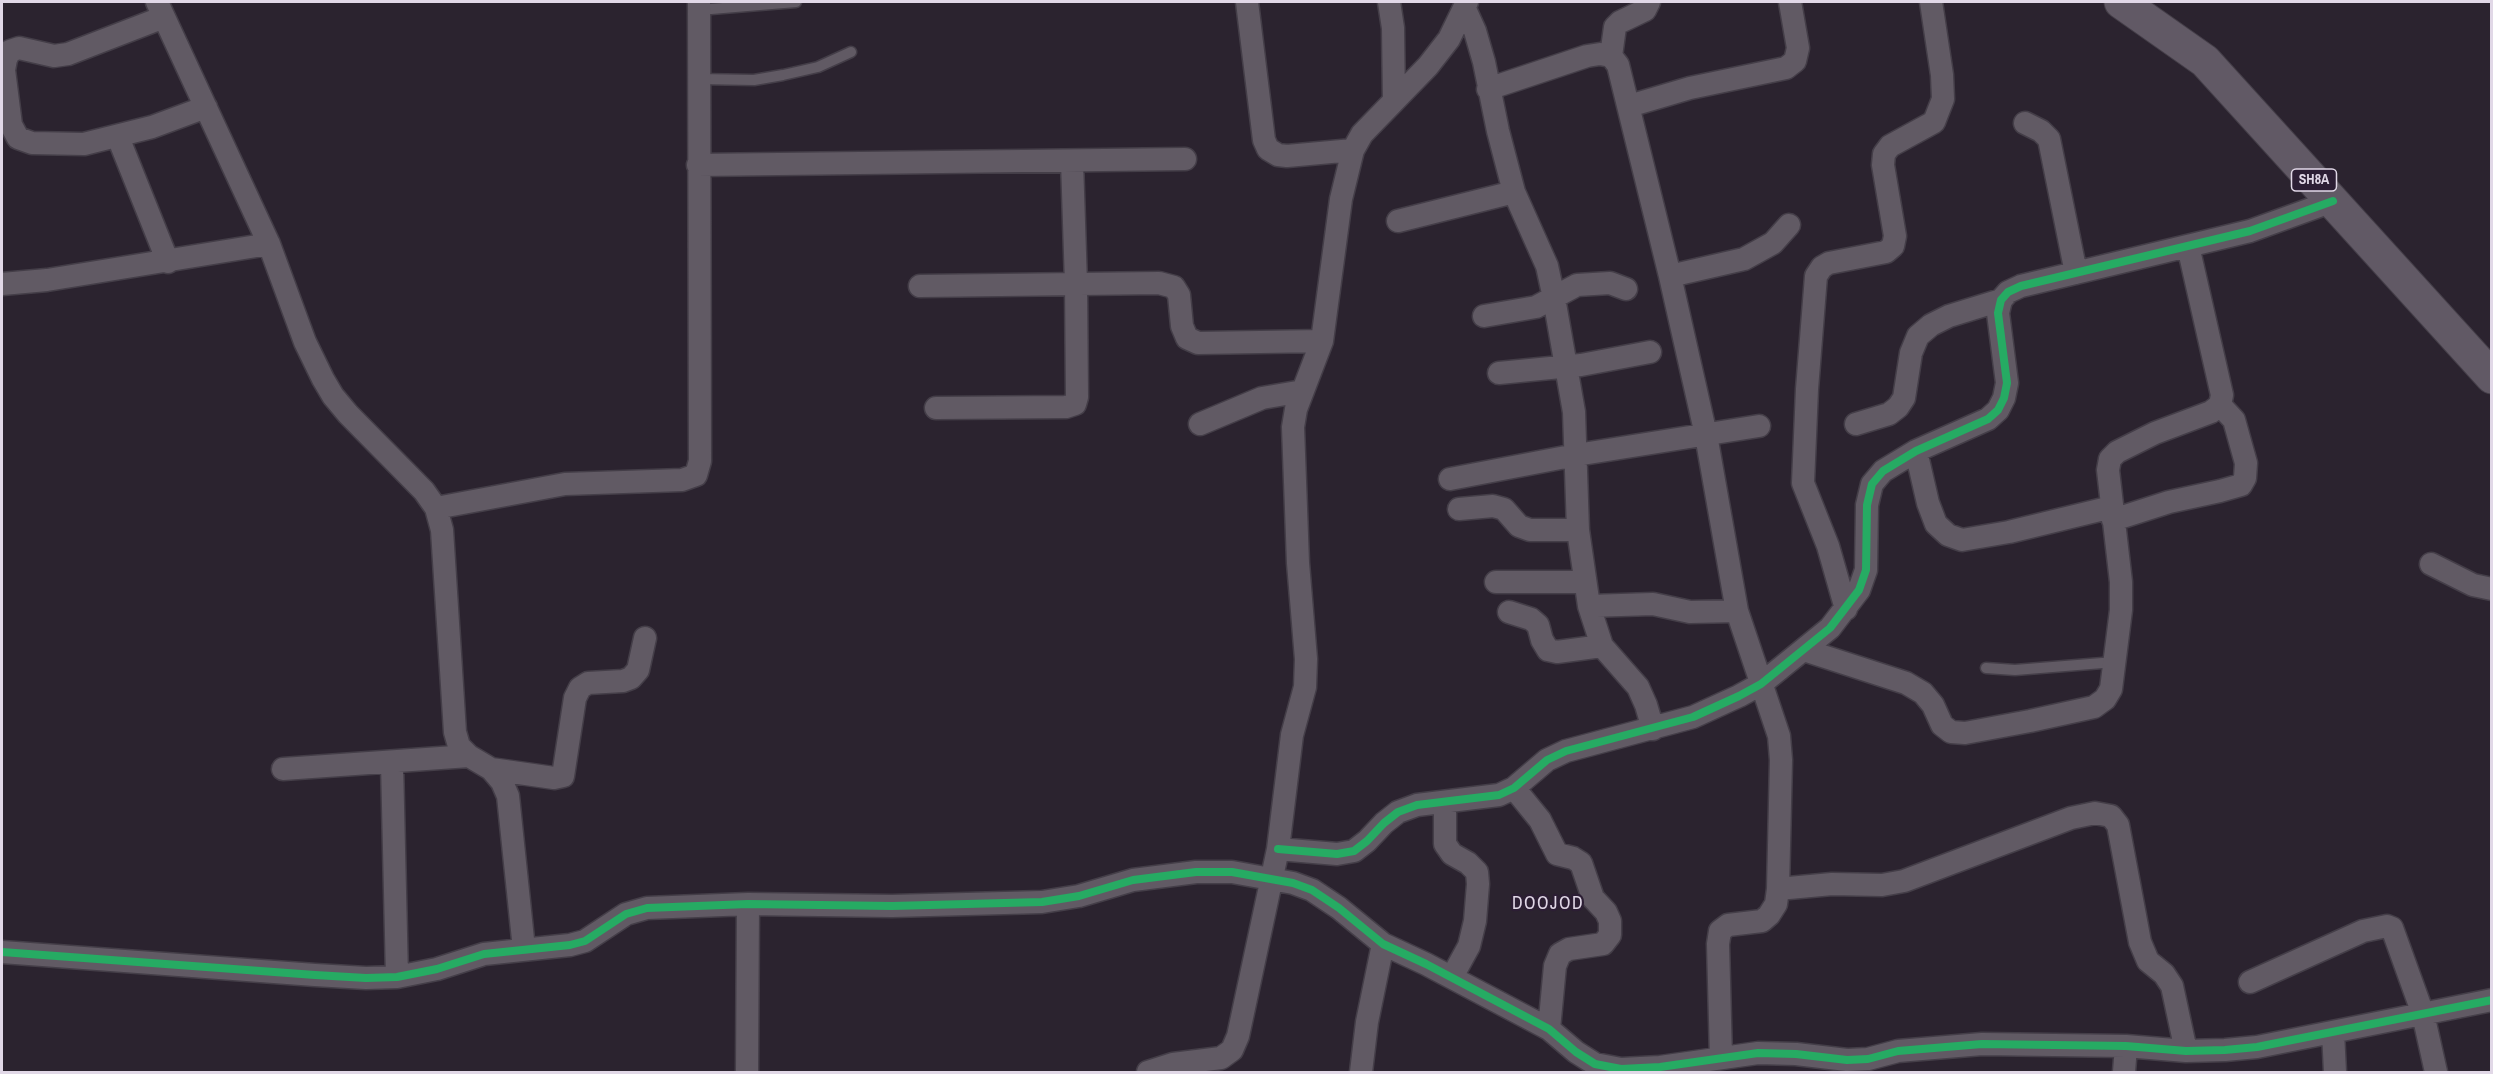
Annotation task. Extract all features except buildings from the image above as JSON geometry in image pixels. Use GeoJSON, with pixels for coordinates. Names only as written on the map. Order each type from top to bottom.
{"type":"FeatureCollection","features":[{"type":"Feature","properties":{"kind":"main road","name":"SH8A"},"geometry":{"type":"LineString","coordinates":[[2121,2],[2205,61],[2492,377]]}},
{"type":"Feature","properties":{"kind":"street"},"geometry":{"type":"LineString","coordinates":[[1247,2],[1264,141],[1268,149],[1278,155],[1287,156],[1353,150]]}},
{"type":"Feature","properties":{"kind":"street"},"geometry":{"type":"LineString","coordinates":[[1389,2],[1393,28],[1394,100]]}},
{"type":"Feature","properties":{"kind":"street"},"geometry":{"type":"LineString","coordinates":[[1611,57],[1615,27],[1620,22],[1645,10],[1649,2]]}},
{"type":"Feature","properties":{"kind":"street"},"geometry":{"type":"LineString","coordinates":[[1629,106],[1690,88],[1786,68],[1795,61],[1798,48],[1790,2]]}},
{"type":"Feature","properties":{"kind":"street"},"geometry":{"type":"LineString","coordinates":[[1846,609],[1828,546],[1803,483],[1807,389],[1816,276],[1822,267],[1829,263],[1886,252],[1893,246],[1895,236],[1883,165],[1884,154],[1890,146],[1934,122],[1943,99],[1942,75],[1931,2]]}},
{"type":"Feature","properties":{"kind":"street"},"geometry":{"type":"LineString","coordinates":[[1149,1072],[1173,1064],[1221,1058],[1232,1050],[1238,1036],[1278,849],[1292,735],[1305,687],[1306,659],[1298,563],[1293,427],[1296,408],[1322,342],[1334,236],[1341,199],[1353,150],[1362,134],[1435,57],[1449,39],[1466,5]]}},
{"type":"Feature","properties":{"kind":"street"},"geometry":{"type":"LineString","coordinates":[[1466,5],[1475,31],[1514,192],[1547,266],[1554,298],[1568,367],[1576,455],[1578,530],[1589,606],[1602,646],[1638,687],[1653,729]]}},
{"type":"Feature","properties":{"kind":"street"},"geometry":{"type":"LineString","coordinates":[[436,508],[565,484],[682,480],[696,475],[700,461],[699,6]]}},
{"type":"Feature","properties":{"kind":"street"},"geometry":{"type":"LineString","coordinates":[[206,107],[118,137],[84,144],[32,143],[18,138],[11,124],[4,70],[6,59],[10,51],[19,48],[54,56],[69,54],[160,9],[206,107],[269,244],[305,342],[333,396],[424,491],[436,508],[442,530],[455,732],[459,746],[469,756],[491,769],[502,782],[508,796],[524,949]]}},
{"type":"Feature","properties":{"kind":"street"},"geometry":{"type":"LineString","coordinates":[[1488,89],[1587,56],[1600,54],[1611,57],[1618,65],[1670,276],[1706,435],[1737,611],[1779,744],[1776,904],[1762,921],[1728,925],[1720,931],[1718,944],[1721,1058]]}},
{"type":"Feature","properties":{"kind":"street"},"geometry":{"type":"LineString","coordinates":[[2025,123],[2041,131],[2049,140],[2076,273]]}},
{"type":"Feature","properties":{"kind":"street"},"geometry":{"type":"LineString","coordinates":[[118,137],[168,262]]}},
{"type":"Feature","properties":{"kind":"street"},"geometry":{"type":"LineString","coordinates":[[698,165],[1185,159]]}},
{"type":"Feature","properties":{"kind":"street"},"geometry":{"type":"LineString","coordinates":[[936,408],[1066,407],[1075,404],[1077,397],[1076,284],[1072,161]]}},
{"type":"Feature","properties":{"kind":"street"},"geometry":{"type":"LineString","coordinates":[[1398,221],[1514,192]]}},
{"type":"Feature","properties":{"kind":"street"},"geometry":{"type":"LineString","coordinates":[[1278,849],[1337,854],[1354,851],[1398,812],[1417,805],[1499,795],[1514,788],[1547,760],[1566,751],[1693,717],[1761,684],[1830,628],[1859,590],[1866,570],[1867,505],[1872,483],[1883,471],[1916,451],[1988,419],[1998,410],[2004,398],[2007,383],[1998,313],[2001,300],[2008,292],[2021,286],[2250,231],[2333,201]]}},
{"type":"Feature","properties":{"kind":"street"},"geometry":{"type":"LineString","coordinates":[[1670,276],[1744,259],[1773,243],[1789,225]]}},
{"type":"Feature","properties":{"kind":"street"},"geometry":{"type":"LineString","coordinates":[[2,284],[46,280],[168,262],[269,244]]}},
{"type":"Feature","properties":{"kind":"street"},"geometry":{"type":"LineString","coordinates":[[1804,650],[1906,683],[1923,693],[1933,705],[1942,725],[1951,732],[1965,733],[2094,707],[2105,699],[2111,689],[2121,610],[2121,582],[2108,470],[2110,459],[2117,452],[2155,433],[2211,412],[2220,405],[2222,395],[2188,246]]}},
{"type":"Feature","properties":{"kind":"street"},"geometry":{"type":"LineString","coordinates":[[920,286],[1159,283],[1174,287],[1179,295],[1182,326],[1187,338],[1198,343],[1322,342]]}},
{"type":"Feature","properties":{"kind":"street"},"geometry":{"type":"LineString","coordinates":[[1484,316],[1536,307],[1562,291],[1577,285],[1610,283],[1626,290]]}},
{"type":"Feature","properties":{"kind":"street"},"geometry":{"type":"LineString","coordinates":[[1856,424],[1889,414],[1904,398],[1911,353],[1918,336],[1931,325],[1949,316],[2001,300]]}},
{"type":"Feature","properties":{"kind":"street"},"geometry":{"type":"LineString","coordinates":[[1499,373],[1568,367],[1650,352]]}},
{"type":"Feature","properties":{"kind":"street"},"geometry":{"type":"LineString","coordinates":[[1200,424],[1262,399],[1303,391]]}},
{"type":"Feature","properties":{"kind":"street"},"geometry":{"type":"LineString","coordinates":[[1916,451],[1928,503],[1936,524],[1948,535],[1962,540],[2169,502],[2241,484],[2245,478],[2246,463],[2234,420],[2220,405]]}},
{"type":"Feature","properties":{"kind":"street"},"geometry":{"type":"LineString","coordinates":[[1450,478],[1759,426]]}},
{"type":"Feature","properties":{"kind":"street"},"geometry":{"type":"LineString","coordinates":[[1459,509],[1493,506],[1504,509],[1519,526],[1530,530],[1578,530]]}},
{"type":"Feature","properties":{"kind":"street"},"geometry":{"type":"LineString","coordinates":[[2431,564],[2473,585],[2492,589]]}},
{"type":"Feature","properties":{"kind":"street"},"geometry":{"type":"LineString","coordinates":[[1497,582],[1584,582]]}},
{"type":"Feature","properties":{"kind":"street"},"geometry":{"type":"LineString","coordinates":[[1589,606],[1653,604],[1690,612],[1737,611]]}},
{"type":"Feature","properties":{"kind":"street"},"geometry":{"type":"LineString","coordinates":[[1509,612],[1531,619],[1538,625],[1542,640],[1548,650],[1557,652],[1602,646]]}},
{"type":"Feature","properties":{"kind":"street"},"geometry":{"type":"LineString","coordinates":[[491,769],[554,778],[564,776],[575,698],[580,688],[588,683],[623,681],[631,678],[638,670],[645,638]]}},
{"type":"Feature","properties":{"kind":"street"},"geometry":{"type":"LineString","coordinates":[[283,769],[469,756]]}},
{"type":"Feature","properties":{"kind":"street"},"geometry":{"type":"LineString","coordinates":[[392,763],[397,977]]}},
{"type":"Feature","properties":{"kind":"street"},"geometry":{"type":"LineString","coordinates":[[1514,788],[1539,820],[1557,854],[1573,858],[1581,863],[1593,898],[1606,912],[1610,921],[1610,935],[1604,944],[1569,949],[1560,954],[1555,966],[1549,1029]]}},
{"type":"Feature","properties":{"kind":"street"},"geometry":{"type":"LineString","coordinates":[[1445,802],[1445,844],[1452,854],[1476,872],[1478,884],[1475,921],[1469,946],[1452,977]]}},
{"type":"Feature","properties":{"kind":"street"},"geometry":{"type":"LineString","coordinates":[[1778,889],[1832,884],[1882,885],[1904,881],[2071,818],[2095,813],[2111,816],[2118,825],[2140,942],[2148,962],[2163,974],[2172,986],[2186,1051]]}},
{"type":"Feature","properties":{"kind":"street"},"geometry":{"type":"LineString","coordinates":[[2,952],[315,975],[397,977],[437,969],[484,954],[570,945],[585,941],[626,914],[647,908],[748,904],[892,906],[1042,902],[1079,896],[1133,880],[1196,872],[1232,872],[1293,883],[1312,890],[1339,908],[1383,944],[1452,977],[1549,1029],[1576,1052],[1595,1064],[1621,1069],[1660,1070],[1758,1053],[1796,1054],[1847,1060],[1870,1066],[1898,1051],[1982,1044],[2126,1047],[2186,1051],[2257,1047],[2492,1000]]}},
{"type":"Feature","properties":{"kind":"street"},"geometry":{"type":"LineString","coordinates":[[747,1072],[748,904]]}},
{"type":"Feature","properties":{"kind":"street"},"geometry":{"type":"LineString","coordinates":[[2250,982],[2363,931],[2387,926],[2392,928],[2398,939],[2423,1014],[2436,1072]]}},
{"type":"Feature","properties":{"kind":"street"},"geometry":{"type":"LineString","coordinates":[[1361,1072],[1367,1022],[1383,944]]}},
{"type":"Feature","properties":{"kind":"street"},"geometry":{"type":"LineString","coordinates":[[2333,1032],[2335,1072]]}},
{"type":"Feature","properties":{"kind":"street"},"geometry":{"type":"LineString","coordinates":[[2124,1072],[2126,1047]]}},
{"type":"Feature","properties":{"kind":"lane"},"geometry":{"type":"LineString","coordinates":[[699,6],[796,2]]}},
{"type":"Feature","properties":{"kind":"lane"},"geometry":{"type":"LineString","coordinates":[[699,79],[754,80],[783,75],[818,67],[850,52]]}},
{"type":"Feature","properties":{"kind":"lane"},"geometry":{"type":"LineString","coordinates":[[1986,668],[2015,670],[2115,662]]}},
{"type":"Feature","properties":{"kind":"cycle path"},"geometry":{"type":"LineString","coordinates":[[1278,849],[1337,854],[1354,851],[1398,812],[1417,805],[1499,795],[1514,788],[1547,760],[1566,751],[1693,717],[1761,684],[1830,628],[1859,590],[1866,570],[1867,505],[1872,484],[1883,471],[1916,451],[1988,419],[1998,410],[2004,398],[2007,383],[1998,313],[2001,300],[2008,292],[2021,286],[2250,231],[2333,201]]}},
{"type":"Feature","properties":{"kind":"cycle path"},"geometry":{"type":"LineString","coordinates":[[2,952],[315,975],[397,977],[437,969],[484,954],[570,945],[585,941],[626,914],[647,908],[748,904],[892,906],[1042,902],[1079,896],[1133,880],[1196,872],[1232,872],[1293,883],[1312,890],[1339,908],[1383,944],[1549,1029],[1576,1052],[1595,1064],[1621,1069],[1660,1067],[1758,1053],[1796,1054],[1847,1060],[1868,1059],[1898,1051],[1982,1044],[2126,1046],[2186,1051],[2225,1050],[2257,1047],[2492,1000]]}},
{"type":"Feature","properties":{"kind":"district","name":"DOOJOD"},"geometry":{"type":"Point","coordinates":[1548,904]}}]}
